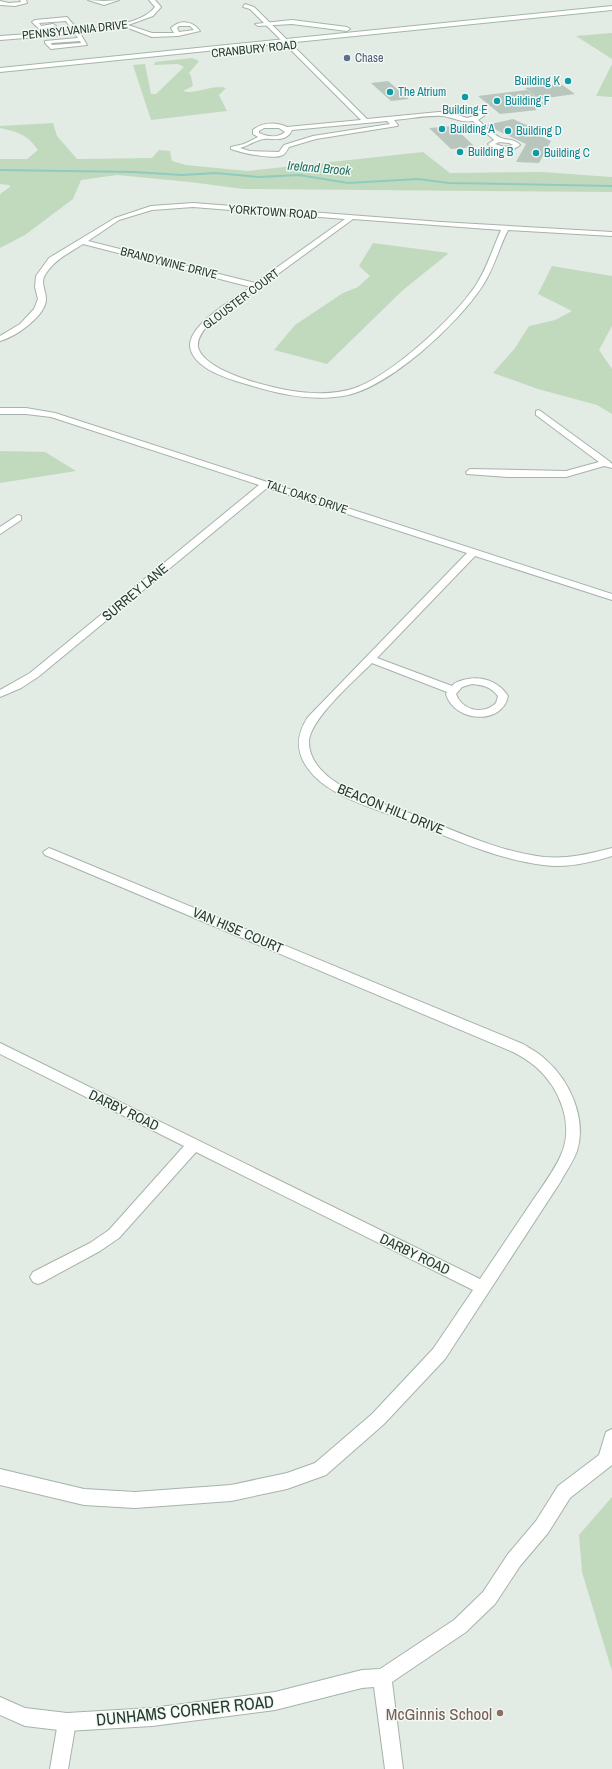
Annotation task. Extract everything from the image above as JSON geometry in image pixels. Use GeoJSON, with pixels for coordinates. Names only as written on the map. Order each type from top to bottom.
{"type":"FeatureCollection","features":[{"type":"Feature","properties":{"kind":"street"},"geometry":{"type":"LineString","coordinates":[[1,1],[8,5],[24,3],[23,0]]}},
{"type":"Feature","properties":{"kind":"street"},"geometry":{"type":"LineString","coordinates":[[91,0],[104,3],[116,0]]}},
{"type":"Feature","properties":{"kind":"street","name":"PENNSYLVANIA DRIVE"},"geometry":{"type":"LineString","coordinates":[[0,38],[125,26],[144,20],[156,13],[158,7],[152,0]]}},
{"type":"Feature","properties":{"kind":"street"},"geometry":{"type":"LineString","coordinates":[[242,0],[245,6],[252,8],[365,121]]}},
{"type":"Feature","properties":{"kind":"street"},"geometry":{"type":"LineString","coordinates":[[245,6],[242,9],[248,14]]}},
{"type":"Feature","properties":{"kind":"street","name":"CRANBURY ROAD"},"geometry":{"type":"LineString","coordinates":[[0,70],[284,40],[612,8]]}},
{"type":"Feature","properties":{"kind":"street","name":"CRANBURY ROAD"},"geometry":{"type":"LineString","coordinates":[[0,75],[282,48],[289,45],[500,22],[507,18]]}},
{"type":"Feature","properties":{"kind":"street"},"geometry":{"type":"LineString","coordinates":[[72,24],[40,28],[35,22],[67,19],[72,24],[85,44],[51,47],[47,42],[81,39]]}},
{"type":"Feature","properties":{"kind":"street"},"geometry":{"type":"LineString","coordinates":[[253,19],[263,29]]}},
{"type":"Feature","properties":{"kind":"street"},"geometry":{"type":"LineString","coordinates":[[258,24],[305,23],[349,30],[376,31]]}},
{"type":"Feature","properties":{"kind":"street"},"geometry":{"type":"LineString","coordinates":[[125,26],[152,35],[178,34]]}},
{"type":"Feature","properties":{"kind":"street"},"geometry":{"type":"LineString","coordinates":[[268,34],[282,48]]}},
{"type":"Feature","properties":{"kind":"street"},"geometry":{"type":"LineString","coordinates":[[303,69],[338,104]]}},
{"type":"Feature","properties":{"kind":"street"},"geometry":{"type":"LineString","coordinates":[[288,129],[289,133],[278,137],[263,137],[256,134],[256,130],[269,126],[280,126],[288,129],[354,120],[365,121],[452,114],[455,111],[466,109],[482,113],[481,117],[474,119],[460,119],[452,114]]}},
{"type":"Feature","properties":{"kind":"street"},"geometry":{"type":"LineString","coordinates":[[263,137],[246,145],[233,148],[250,153],[276,154],[283,152],[286,146],[315,137],[395,125],[389,119]]}},
{"type":"Feature","properties":{"kind":"street"},"geometry":{"type":"LineString","coordinates":[[474,119],[488,134],[499,140]]}},
{"type":"Feature","properties":{"kind":"street"},"geometry":{"type":"LineString","coordinates":[[278,137],[286,146]]}},
{"type":"Feature","properties":{"kind":"street","name":"YORKTOWN ROAD"},"geometry":{"type":"LineString","coordinates":[[0,340],[23,326],[35,316],[42,299],[39,282],[43,271],[58,256],[122,216],[143,210],[168,206],[201,206],[505,228],[612,234]]}},
{"type":"Feature","properties":{"kind":"street","name":"GLOUSTER COURT"},"geometry":{"type":"LineString","coordinates":[[352,217],[200,328],[195,337],[194,346],[201,359],[210,367],[223,374],[285,393],[319,396],[360,390],[384,376],[440,329],[463,306],[479,285],[505,228]]}},
{"type":"Feature","properties":{"kind":"street","name":"BRANDYWINE DRIVE"},"geometry":{"type":"LineString","coordinates":[[81,241],[257,286]]}},
{"type":"Feature","properties":{"kind":"street","name":"TALL OAKS DRIVE"},"geometry":{"type":"LineString","coordinates":[[0,411],[26,411],[52,415],[612,597]]}},
{"type":"Feature","properties":{"kind":"street"},"geometry":{"type":"LineString","coordinates":[[539,413],[609,465]]}},
{"type":"Feature","properties":{"kind":"street"},"geometry":{"type":"LineString","coordinates":[[470,472],[566,474],[609,465]]}},
{"type":"Feature","properties":{"kind":"street","name":"SURREY LANE"},"geometry":{"type":"LineString","coordinates":[[0,694],[17,686],[34,675],[266,484]]}},
{"type":"Feature","properties":{"kind":"street"},"geometry":{"type":"LineString","coordinates":[[0,531],[18,518]]}},
{"type":"Feature","properties":{"kind":"street","name":"BEACON HILL DRIVE"},"geometry":{"type":"LineString","coordinates":[[474,551],[312,719],[304,735],[303,747],[306,759],[324,780],[350,794],[516,857],[539,861],[563,862],[585,860],[612,852]]}},
{"type":"Feature","properties":{"kind":"street"},"geometry":{"type":"LineString","coordinates":[[370,659],[453,690]]}},
{"type":"Feature","properties":{"kind":"street"},"geometry":{"type":"LineString","coordinates":[[480,682],[495,687],[502,696],[503,700],[496,709],[481,713],[473,713],[458,708],[454,704],[451,699],[453,690],[464,683],[480,682]]}},
{"type":"Feature","properties":{"kind":"street","name":"VAN HISE COURT"},"geometry":{"type":"LineString","coordinates":[[49,852],[427,1008],[518,1048],[541,1063],[557,1081],[567,1102],[573,1128],[571,1148],[556,1177],[483,1288]]}},
{"type":"Feature","properties":{"kind":"street","name":"DARBY ROAD"},"geometry":{"type":"LineString","coordinates":[[0,1048],[483,1288]]}},
{"type":"Feature","properties":{"kind":"street"},"geometry":{"type":"LineString","coordinates":[[38,1277],[95,1247],[114,1234],[194,1144]]}},
{"type":"Feature","properties":{"kind":"street"},"geometry":{"type":"LineString","coordinates":[[0,1477],[84,1497],[135,1500],[231,1493],[287,1481],[320,1469],[378,1419],[439,1354],[483,1288]]}},
{"type":"Feature","properties":{"kind":"street"},"geometry":{"type":"LineString","coordinates":[[394,1769],[382,1678],[416,1657],[460,1626],[489,1598],[514,1560],[542,1527],[564,1492],[609,1457],[612,1437]]}},
{"type":"Feature","properties":{"kind":"street","name":"DUNHAMS CORNER ROAD"},"geometry":{"type":"LineString","coordinates":[[0,1706],[25,1717],[67,1722],[152,1717],[275,1701],[362,1678],[382,1678]]}},
{"type":"Feature","properties":{"kind":"street"},"geometry":{"type":"LineString","coordinates":[[59,1769],[67,1722]]}},
{"type":"Feature","properties":{"kind":"green space"},"geometry":{"type":"Polygon","coordinates":[[[612,33],[612,59],[576,36],[612,33]]]}},
{"type":"Feature","properties":{"kind":"green space"},"geometry":{"type":"Polygon","coordinates":[[[192,58],[199,61],[189,73],[193,86],[183,91],[194,92],[215,87],[226,88],[219,95],[227,111],[151,120],[133,65],[145,64],[151,94],[156,94],[184,67],[178,64],[154,65],[155,62],[192,58]]]}},
{"type":"Feature","properties":{"kind":"green space"},"geometry":{"type":"Polygon","coordinates":[[[612,64],[612,97],[596,96],[612,64]]]}},
{"type":"Feature","properties":{"kind":"green space"},"geometry":{"type":"Polygon","coordinates":[[[53,123],[57,136],[77,159],[152,158],[159,150],[170,151],[172,161],[186,165],[248,171],[423,152],[450,173],[542,172],[612,177],[612,192],[243,189],[117,175],[81,180],[73,199],[25,235],[0,248],[0,194],[10,187],[9,185],[0,184],[0,159],[27,159],[38,150],[22,135],[0,128],[0,126],[53,123]]]}},
{"type":"Feature","properties":{"kind":"green space"},"geometry":{"type":"Polygon","coordinates":[[[373,243],[449,253],[403,290],[327,364],[274,350],[295,325],[343,293],[358,287],[370,276],[359,266],[373,243]]]}},
{"type":"Feature","properties":{"kind":"green space"},"geometry":{"type":"Polygon","coordinates":[[[552,266],[612,276],[612,326],[599,350],[612,369],[612,414],[597,405],[538,389],[493,373],[515,348],[529,326],[555,320],[572,311],[538,294],[552,266]]]}},
{"type":"Feature","properties":{"kind":"green space"},"geometry":{"type":"Polygon","coordinates":[[[0,451],[45,452],[76,471],[0,483],[0,451]]]}},
{"type":"Feature","properties":{"kind":"green space"},"geometry":{"type":"Polygon","coordinates":[[[612,1497],[612,1671],[582,1572],[579,1535],[612,1497]]]}},
{"type":"Feature","properties":{"kind":"building","name":"The Atrium"},"geometry":{"type":"Polygon","coordinates":[[[388,81],[409,99],[391,101],[371,83],[388,81]]]}},
{"type":"Feature","properties":{"kind":"building"},"geometry":{"type":"Polygon","coordinates":[[[561,84],[575,94],[539,99],[525,88],[561,84]]]}},
{"type":"Feature","properties":{"kind":"building"},"geometry":{"type":"Polygon","coordinates":[[[527,90],[547,106],[535,108],[537,110],[500,114],[478,96],[527,90]]]}},
{"type":"Feature","properties":{"kind":"building"},"geometry":{"type":"Polygon","coordinates":[[[513,119],[542,132],[536,134],[551,141],[539,163],[516,162],[526,144],[486,125],[513,119]]]}},
{"type":"Feature","properties":{"kind":"building"},"geometry":{"type":"Polygon","coordinates":[[[453,126],[475,147],[451,149],[429,128],[453,126]]]}},
{"type":"Feature","properties":{"kind":"waterway","name":"Ireland Brook"},"geometry":{"type":"LineString","coordinates":[[0,170],[134,172],[182,175],[216,173],[258,177],[299,175],[348,183],[418,179],[449,183],[612,186]]}},
{"type":"Feature","properties":{"kind":"place","name":"Chase"},"geometry":{"type":"Point","coordinates":[347,58]}},
{"type":"Feature","properties":{"kind":"place","name":"Building K"},"geometry":{"type":"Point","coordinates":[568,81]}},
{"type":"Feature","properties":{"kind":"place","name":"The Atrium"},"geometry":{"type":"Point","coordinates":[390,92]}},
{"type":"Feature","properties":{"kind":"place","name":"Building E"},"geometry":{"type":"Point","coordinates":[465,97]}},
{"type":"Feature","properties":{"kind":"place","name":"Building F"},"geometry":{"type":"Point","coordinates":[497,101]}},
{"type":"Feature","properties":{"kind":"place","name":"Building A"},"geometry":{"type":"Point","coordinates":[442,129]}},
{"type":"Feature","properties":{"kind":"place","name":"Building D"},"geometry":{"type":"Point","coordinates":[508,131]}},
{"type":"Feature","properties":{"kind":"place","name":"Building B"},"geometry":{"type":"Point","coordinates":[460,152]}},
{"type":"Feature","properties":{"kind":"place","name":"Building C"},"geometry":{"type":"Point","coordinates":[536,153]}},
{"type":"Feature","properties":{"kind":"place","name":"McGinnis School"},"geometry":{"type":"Point","coordinates":[500,1713]}}]}
